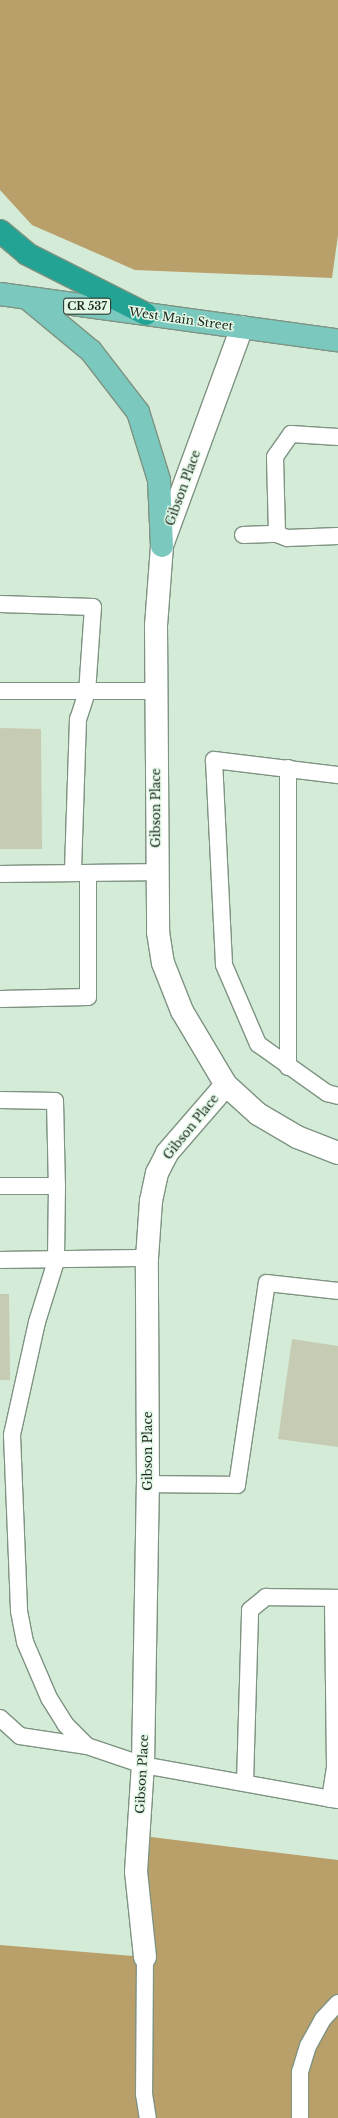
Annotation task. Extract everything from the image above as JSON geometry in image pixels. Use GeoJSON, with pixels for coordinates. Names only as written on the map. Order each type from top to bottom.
{"type":"FeatureCollection","features":[{"type":"Feature","properties":{"kind":"highway"},"geometry":{"type":"LineString","coordinates":[[0,231],[27,254],[146,314]]}},
{"type":"Feature","properties":{"kind":"main road","name":"West Main Street"},"geometry":{"type":"LineString","coordinates":[[0,294],[338,340]]}},
{"type":"Feature","properties":{"kind":"main road"},"geometry":{"type":"LineString","coordinates":[[27,298],[91,351],[138,412],[159,480],[162,546]]}},
{"type":"Feature","properties":{"kind":"street","name":"Gibson Place"},"geometry":{"type":"LineString","coordinates":[[145,1957],[136,1872],[143,1765],[148,1484],[147,1258],[151,1201],[157,1173],[167,1153],[226,1085],[182,1011],[163,963],[158,932],[156,872],[156,625],[162,546],[242,327]]}},
{"type":"Feature","properties":{"kind":"street"},"geometry":{"type":"LineString","coordinates":[[226,1085],[258,1114],[297,1137],[338,1154]]}},
{"type":"Feature","properties":{"kind":"lane"},"geometry":{"type":"LineString","coordinates":[[277,534],[275,457],[291,434],[338,437]]}},
{"type":"Feature","properties":{"kind":"lane"},"geometry":{"type":"LineString","coordinates":[[243,535],[277,534],[286,538],[338,536]]}},
{"type":"Feature","properties":{"kind":"lane"},"geometry":{"type":"LineString","coordinates":[[0,604],[93,607],[87,692],[78,719],[80,874],[88,997],[0,999]]}},
{"type":"Feature","properties":{"kind":"lane"},"geometry":{"type":"LineString","coordinates":[[0,691],[156,691]]}},
{"type":"Feature","properties":{"kind":"lane"},"geometry":{"type":"LineString","coordinates":[[338,774],[214,760],[224,966],[258,1044],[288,1067],[327,1093],[338,1096]]}},
{"type":"Feature","properties":{"kind":"lane"},"geometry":{"type":"LineString","coordinates":[[288,768],[288,1067]]}},
{"type":"Feature","properties":{"kind":"lane"},"geometry":{"type":"LineString","coordinates":[[0,874],[156,872]]}},
{"type":"Feature","properties":{"kind":"lane"},"geometry":{"type":"LineString","coordinates":[[0,1100],[55,1101],[57,1186],[56,1261],[37,1322],[12,1435],[19,1611],[25,1642],[49,1698],[65,1724],[87,1746]]}},
{"type":"Feature","properties":{"kind":"lane"},"geometry":{"type":"LineString","coordinates":[[0,1186],[57,1186]]}},
{"type":"Feature","properties":{"kind":"lane"},"geometry":{"type":"LineString","coordinates":[[0,1260],[56,1261],[147,1258]]}},
{"type":"Feature","properties":{"kind":"lane"},"geometry":{"type":"LineString","coordinates":[[148,1484],[237,1485],[267,1283],[338,1290]]}},
{"type":"Feature","properties":{"kind":"lane"},"geometry":{"type":"LineString","coordinates":[[0,1736],[20,1736],[87,1746],[143,1765],[244,1783],[334,1799],[335,1598],[266,1597],[250,1610],[244,1783]]}},
{"type":"Feature","properties":{"kind":"lane"},"geometry":{"type":"LineString","coordinates":[[0,1718],[20,1736]]}},
{"type":"Feature","properties":{"kind":"lane"},"geometry":{"type":"LineString","coordinates":[[145,1957],[144,2094],[148,2118]]}},
{"type":"Feature","properties":{"kind":"lane"},"geometry":{"type":"LineString","coordinates":[[300,2118],[300,2072],[308,2046],[323,2018],[338,2003]]}},
{"type":"Feature","properties":{"kind":"shaded area"},"geometry":{"type":"Polygon","coordinates":[[[0,0],[338,0],[338,235],[332,278],[135,270],[32,225],[0,190],[0,0]]]}},
{"type":"Feature","properties":{"kind":"shaded area"},"geometry":{"type":"Polygon","coordinates":[[[143,1836],[338,1860],[338,2118],[0,2118],[0,1945],[145,1957],[143,1836]]]}},
{"type":"Feature","properties":{"kind":"building"},"geometry":{"type":"Polygon","coordinates":[[[0,728],[41,729],[42,849],[0,849],[0,728]]]}},
{"type":"Feature","properties":{"kind":"building"},"geometry":{"type":"Polygon","coordinates":[[[0,1294],[9,1294],[10,1380],[0,1380],[0,1294]]]}},
{"type":"Feature","properties":{"kind":"building"},"geometry":{"type":"Polygon","coordinates":[[[292,1339],[338,1346],[338,1447],[278,1439],[292,1339]]]}}]}
